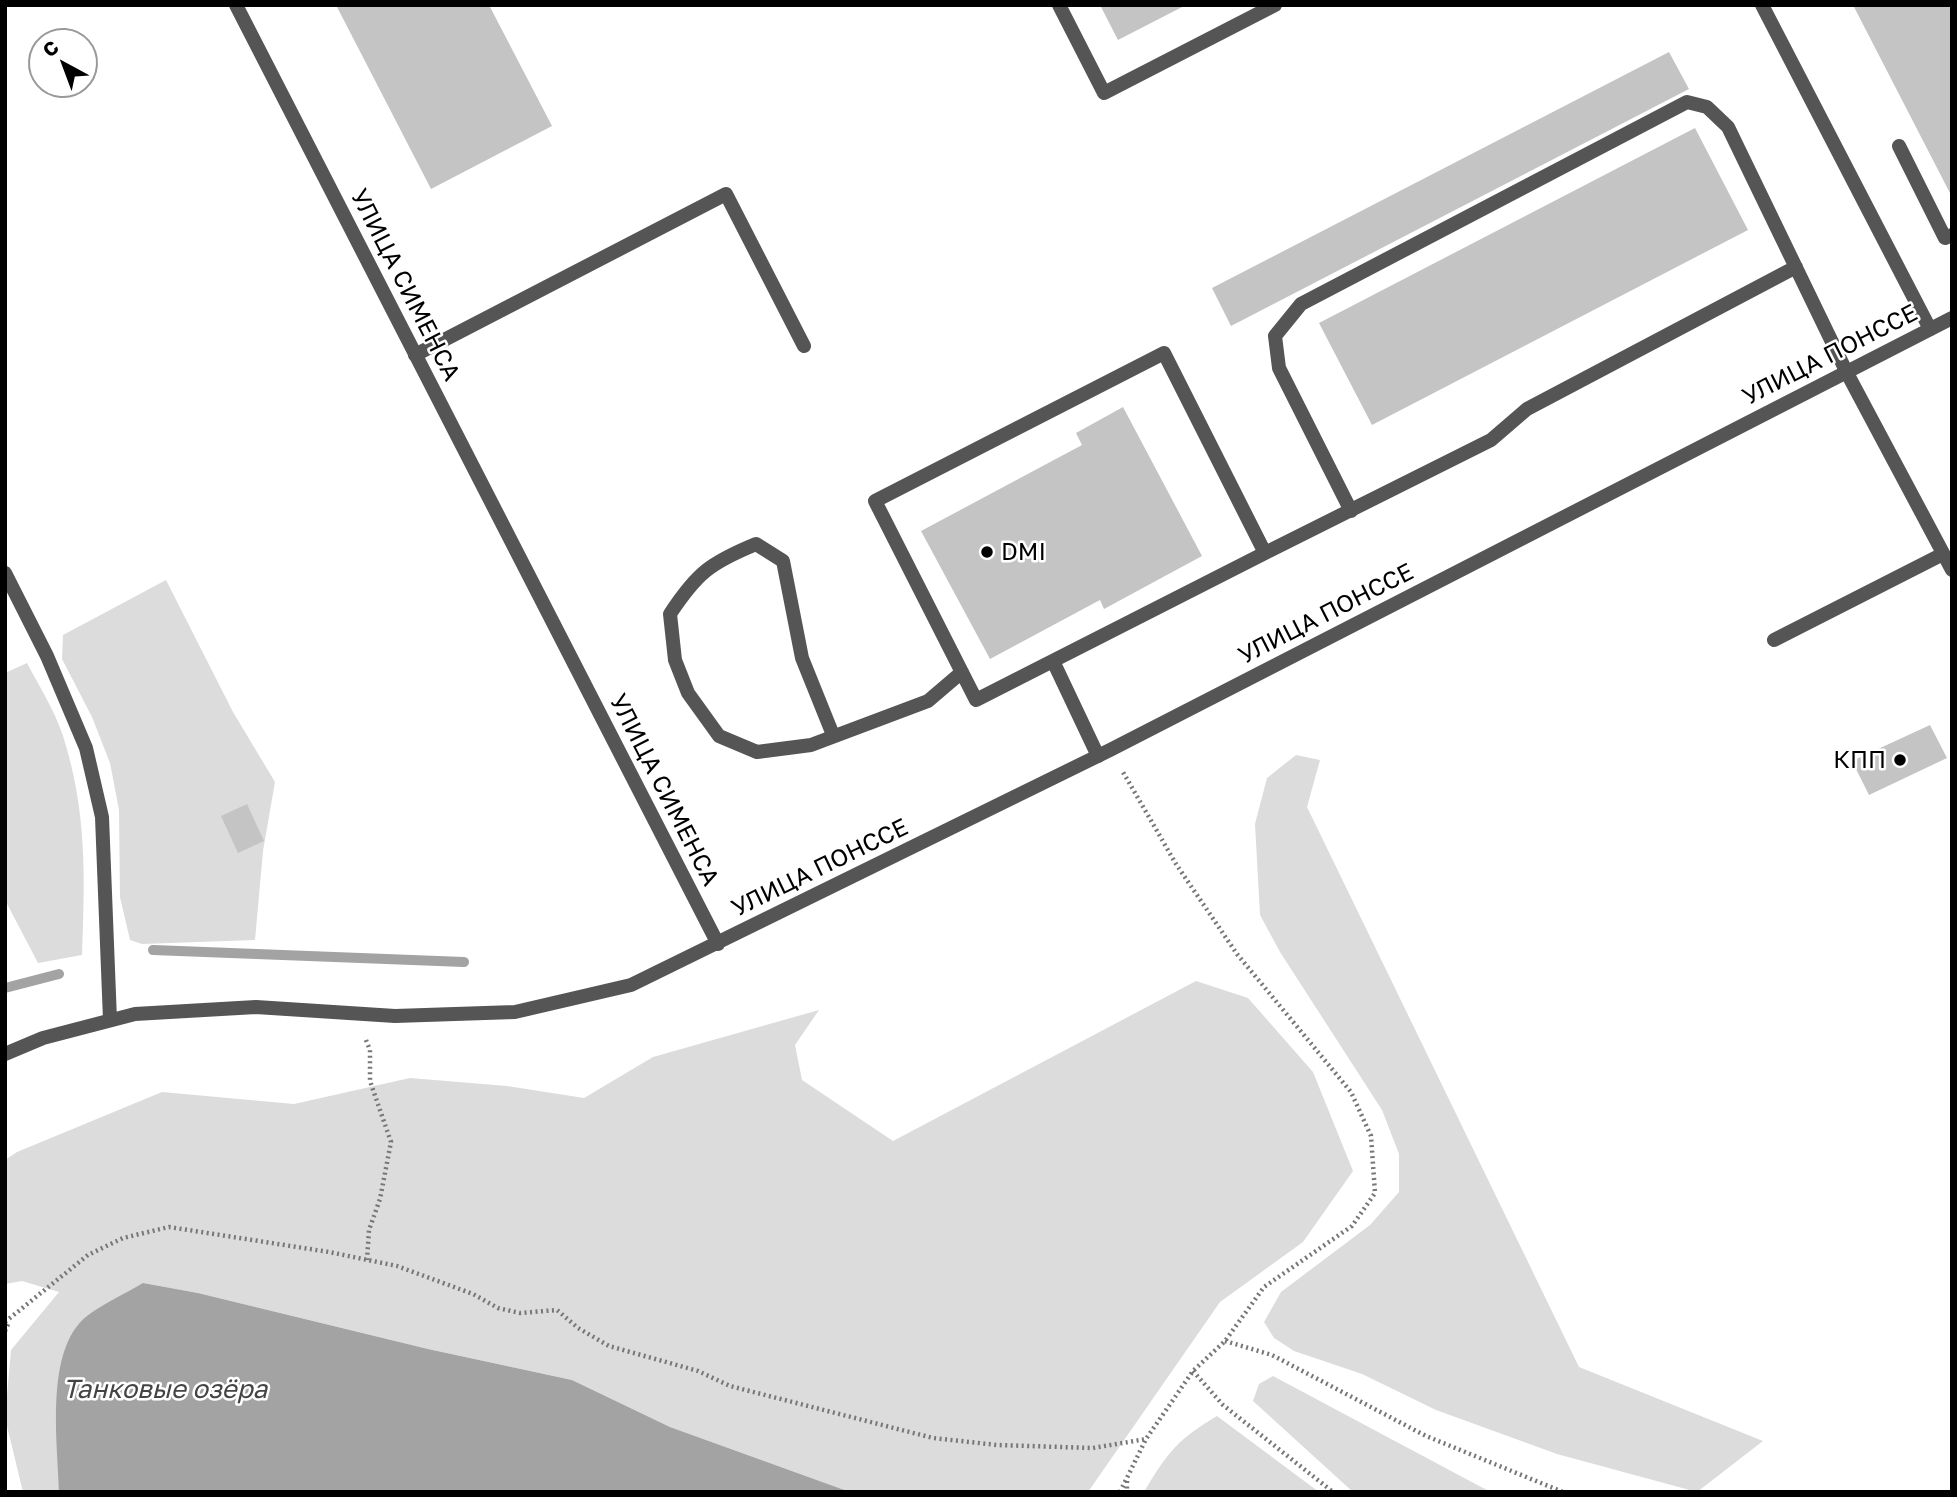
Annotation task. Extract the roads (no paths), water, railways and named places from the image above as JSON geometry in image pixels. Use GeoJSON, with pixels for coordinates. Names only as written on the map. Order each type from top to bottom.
{"type":"FeatureCollection","features":[{"type":"Feature","properties":{"kind":"street","name":"УЛИЦА СИМЕНСА"},"geometry":{"type":"LineString","coordinates":[[236,5],[718,944]]}},
{"type":"Feature","properties":{"kind":"street"},"geometry":{"type":"LineString","coordinates":[[1059,5],[1104,93],[1275,5]]}},
{"type":"Feature","properties":{"kind":"street"},"geometry":{"type":"LineString","coordinates":[[1762,5],[1930,329]]}},
{"type":"Feature","properties":{"kind":"street"},"geometry":{"type":"LineString","coordinates":[[1351,511],[1279,368],[1275,336],[1301,303],[1686,102],[1707,107],[1728,127],[1847,373],[1952,570]]}},
{"type":"Feature","properties":{"kind":"street"},"geometry":{"type":"LineString","coordinates":[[1899,146],[1945,238],[1952,235]]}},
{"type":"Feature","properties":{"kind":"street"},"geometry":{"type":"LineString","coordinates":[[415,355],[726,194],[804,345]]}},
{"type":"Feature","properties":{"kind":"street"},"geometry":{"type":"LineString","coordinates":[[1265,552],[1164,353],[875,501],[976,700],[1490,440],[1527,409],[1796,267]]}},
{"type":"Feature","properties":{"kind":"street","name":"УЛИЦА ПОНССЕ"},"geometry":{"type":"LineString","coordinates":[[718,944],[1104,753],[1952,318]]}},
{"type":"Feature","properties":{"kind":"street"},"geometry":{"type":"LineString","coordinates":[[833,735],[802,658],[783,561],[756,544],[717,560],[691,583],[670,614],[675,660],[688,693],[719,736],[757,752],[811,745],[928,701],[962,672]]}},
{"type":"Feature","properties":{"kind":"street"},"geometry":{"type":"LineString","coordinates":[[1774,640],[1943,554]]}},
{"type":"Feature","properties":{"kind":"street"},"geometry":{"type":"LineString","coordinates":[[5,573],[47,656],[86,748],[102,817],[110,1020]]}},
{"type":"Feature","properties":{"kind":"street"},"geometry":{"type":"LineString","coordinates":[[1053,661],[1104,753]]}},
{"type":"Feature","properties":{"kind":"street"},"geometry":{"type":"LineString","coordinates":[[5,1054],[43,1038],[135,1014],[256,1007],[395,1016],[514,1012],[631,985],[718,944]]}},
{"type":"Feature","properties":{"kind":"water","name":"Танковые озёра"},"geometry":{"type":"Polygon","coordinates":[[[143,1283],[198,1293],[428,1349],[572,1380],[670,1427],[850,1492],[59,1492],[56,1424],[59,1374],[64,1351],[73,1331],[87,1316],[143,1283]]]}},
{"type":"Feature","properties":{"kind":"waterway"},"geometry":{"type":"LineString","coordinates":[[153,950],[464,962]]}},
{"type":"Feature","properties":{"kind":"waterway"},"geometry":{"type":"LineString","coordinates":[[5,988],[59,974]]}},
{"type":"Feature","properties":{"kind":"place","name":"DMI"},"geometry":{"type":"Point","coordinates":[987,552]}},
{"type":"Feature","properties":{"kind":"place","name":"КПП"},"geometry":{"type":"Point","coordinates":[1900,760]}}]}
